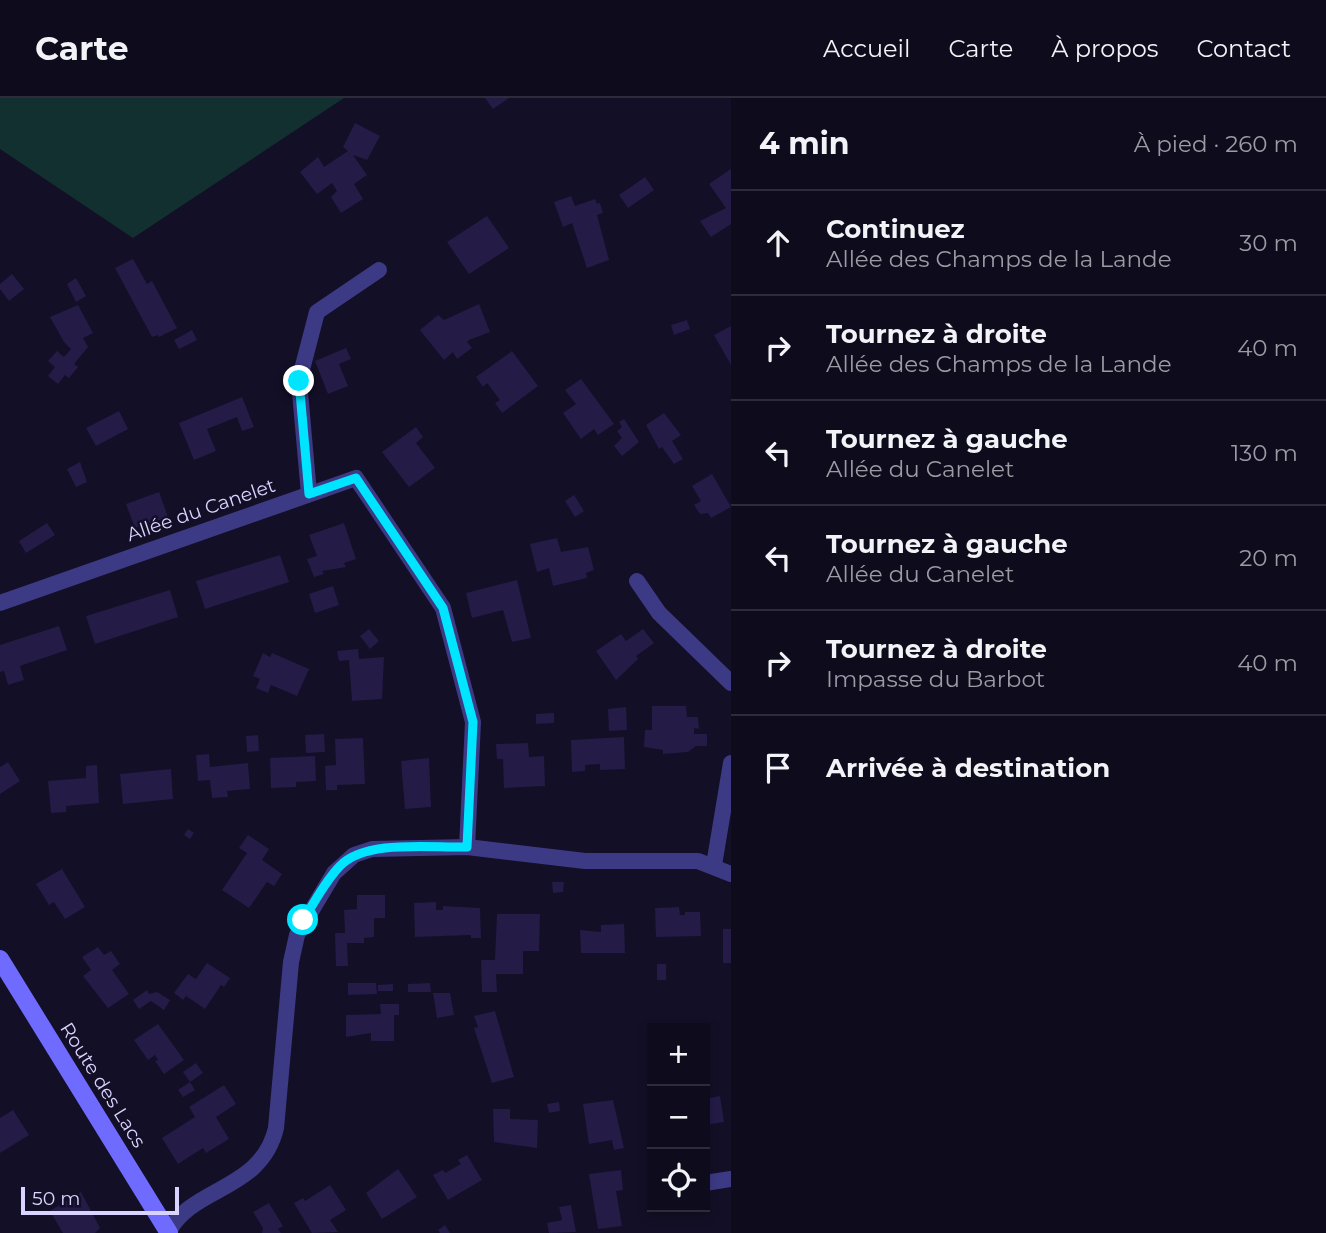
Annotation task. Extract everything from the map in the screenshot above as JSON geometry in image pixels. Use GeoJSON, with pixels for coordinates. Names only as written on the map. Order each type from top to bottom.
{"type":"FeatureCollection","features":[{"type":"Feature","properties":{"kind":"main road","name":"Route des Lacs"},"geometry":{"type":"LineString","coordinates":[[0,959],[169,1233]]}},
{"type":"Feature","properties":{"kind":"street"},"geometry":{"type":"LineString","coordinates":[[309,494],[299,381],[317,312],[379,270]]}},
{"type":"Feature","properties":{"kind":"street","name":"Allée du Canelet"},"geometry":{"type":"LineString","coordinates":[[0,603],[356,478],[443,608],[473,722],[467,847]]}},
{"type":"Feature","properties":{"kind":"street"},"geometry":{"type":"LineString","coordinates":[[636,581],[659,613],[731,683]]}},
{"type":"Feature","properties":{"kind":"street"},"geometry":{"type":"LineString","coordinates":[[714,865],[731,763]]}},
{"type":"Feature","properties":{"kind":"street"},"geometry":{"type":"LineString","coordinates":[[169,1233],[174,1220],[184,1212],[255,1167],[273,1141],[294,948],[303,920],[334,873],[347,859],[373,849],[467,847],[564,860],[698,860],[731,874]]}},
{"type":"Feature","properties":{"kind":"street"},"geometry":{"type":"LineString","coordinates":[[710,1181],[731,1179]]}},
{"type":"Feature","properties":{"kind":"green space"},"geometry":{"type":"Polygon","coordinates":[[[0,98],[344,98],[133,238],[0,149],[0,98]]]}},
{"type":"Feature","properties":{"kind":"building"},"geometry":{"type":"Polygon","coordinates":[[[485,98],[509,98],[493,109],[485,98]]]}},
{"type":"Feature","properties":{"kind":"building"},"geometry":{"type":"Polygon","coordinates":[[[355,123],[380,136],[367,160],[353,155],[367,175],[354,184],[363,199],[341,213],[331,197],[337,191],[332,183],[317,194],[300,172],[318,157],[324,167],[348,151],[343,147],[355,123]]]}},
{"type":"Feature","properties":{"kind":"building"},"geometry":{"type":"Polygon","coordinates":[[[731,169],[731,224],[711,237],[700,221],[726,208],[709,184],[731,169]]]}},
{"type":"Feature","properties":{"kind":"building"},"geometry":{"type":"Polygon","coordinates":[[[645,177],[654,190],[628,208],[619,195],[645,177]]]}},
{"type":"Feature","properties":{"kind":"building"},"geometry":{"type":"Polygon","coordinates":[[[571,196],[575,206],[595,199],[597,204],[600,203],[603,213],[597,215],[609,260],[587,268],[572,223],[563,227],[554,202],[571,196]]]}},
{"type":"Feature","properties":{"kind":"building"},"geometry":{"type":"Polygon","coordinates":[[[487,216],[509,248],[469,274],[447,242],[487,216]]]}},
{"type":"Feature","properties":{"kind":"building"},"geometry":{"type":"Polygon","coordinates":[[[133,259],[147,284],[152,281],[177,328],[159,337],[152,337],[115,268],[133,259]]]}},
{"type":"Feature","properties":{"kind":"building"},"geometry":{"type":"Polygon","coordinates":[[[12,274],[24,289],[9,301],[0,289],[0,284],[12,274]]]}},
{"type":"Feature","properties":{"kind":"building"},"geometry":{"type":"Polygon","coordinates":[[[76,278],[86,296],[76,302],[67,284],[76,278]]]}},
{"type":"Feature","properties":{"kind":"building"},"geometry":{"type":"Polygon","coordinates":[[[479,304],[490,332],[469,340],[467,342],[472,348],[457,359],[453,352],[444,360],[420,330],[438,315],[444,320],[479,304]]]}},
{"type":"Feature","properties":{"kind":"building"},"geometry":{"type":"Polygon","coordinates":[[[78,305],[93,333],[83,338],[88,347],[74,364],[78,367],[69,378],[65,375],[58,384],[48,376],[55,367],[48,361],[57,351],[64,357],[71,349],[50,317],[78,305]]]}},
{"type":"Feature","properties":{"kind":"building"},"geometry":{"type":"Polygon","coordinates":[[[687,320],[690,329],[674,335],[671,325],[687,320]]]}},
{"type":"Feature","properties":{"kind":"building"},"geometry":{"type":"Polygon","coordinates":[[[731,326],[731,365],[714,335],[731,326]]]}},
{"type":"Feature","properties":{"kind":"building"},"geometry":{"type":"Polygon","coordinates":[[[192,330],[197,340],[179,349],[174,340],[192,330]]]}},
{"type":"Feature","properties":{"kind":"building"},"geometry":{"type":"Polygon","coordinates":[[[346,348],[351,359],[339,364],[348,386],[328,394],[315,361],[346,348]]]}},
{"type":"Feature","properties":{"kind":"building"},"geometry":{"type":"Polygon","coordinates":[[[512,351],[538,386],[502,413],[495,403],[500,400],[487,383],[483,387],[476,377],[512,351]]]}},
{"type":"Feature","properties":{"kind":"building"},"geometry":{"type":"Polygon","coordinates":[[[581,379],[614,424],[598,435],[594,429],[581,439],[563,413],[576,404],[565,390],[581,379]]]}},
{"type":"Feature","properties":{"kind":"building"},"geometry":{"type":"Polygon","coordinates":[[[242,397],[254,427],[242,431],[237,417],[207,429],[216,451],[194,460],[179,423],[242,397]]]}},
{"type":"Feature","properties":{"kind":"building"},"geometry":{"type":"Polygon","coordinates":[[[119,411],[128,429],[96,446],[86,428],[119,411]]]}},
{"type":"Feature","properties":{"kind":"building"},"geometry":{"type":"Polygon","coordinates":[[[664,413],[681,435],[672,441],[683,459],[674,464],[662,447],[659,449],[646,425],[664,413]]]}},
{"type":"Feature","properties":{"kind":"building"},"geometry":{"type":"Polygon","coordinates":[[[624,419],[639,442],[622,456],[614,446],[622,438],[617,431],[622,427],[619,422],[624,419]]]}},
{"type":"Feature","properties":{"kind":"building"},"geometry":{"type":"Polygon","coordinates":[[[416,427],[423,437],[416,443],[435,468],[409,487],[382,452],[416,427]]]}},
{"type":"Feature","properties":{"kind":"building"},"geometry":{"type":"Polygon","coordinates":[[[80,462],[87,482],[76,487],[67,469],[80,462]]]}},
{"type":"Feature","properties":{"kind":"building"},"geometry":{"type":"Polygon","coordinates":[[[712,474],[731,507],[711,518],[708,513],[700,514],[694,505],[701,501],[692,486],[712,474]]]}},
{"type":"Feature","properties":{"kind":"building"},"geometry":{"type":"Polygon","coordinates":[[[159,492],[168,517],[135,528],[126,504],[159,492]]]}},
{"type":"Feature","properties":{"kind":"building"},"geometry":{"type":"Polygon","coordinates":[[[574,495],[584,511],[575,517],[565,501],[574,495]]]}},
{"type":"Feature","properties":{"kind":"building"},"geometry":{"type":"Polygon","coordinates":[[[47,523],[55,535],[26,553],[19,541],[47,523]]]}},
{"type":"Feature","properties":{"kind":"building"},"geometry":{"type":"Polygon","coordinates":[[[344,523],[356,559],[344,563],[346,567],[322,571],[324,574],[314,577],[307,559],[317,556],[309,535],[344,523]]]}},
{"type":"Feature","properties":{"kind":"building"},"geometry":{"type":"Polygon","coordinates":[[[557,538],[561,552],[588,547],[594,570],[586,573],[587,578],[553,586],[549,568],[537,572],[530,544],[557,538]]]}},
{"type":"Feature","properties":{"kind":"building"},"geometry":{"type":"Polygon","coordinates":[[[280,555],[289,582],[205,609],[196,581],[280,555]]]}},
{"type":"Feature","properties":{"kind":"building"},"geometry":{"type":"Polygon","coordinates":[[[517,580],[531,638],[512,642],[503,610],[472,618],[466,593],[517,580]]]}},
{"type":"Feature","properties":{"kind":"building"},"geometry":{"type":"Polygon","coordinates":[[[333,586],[339,605],[315,613],[309,594],[333,586]]]}},
{"type":"Feature","properties":{"kind":"building"},"geometry":{"type":"Polygon","coordinates":[[[170,590],[178,617],[95,644],[86,616],[170,590]]]}},
{"type":"Feature","properties":{"kind":"building"},"geometry":{"type":"Polygon","coordinates":[[[59,626],[67,650],[20,666],[24,680],[8,685],[4,671],[0,672],[0,645],[59,626]]]}},
{"type":"Feature","properties":{"kind":"building"},"geometry":{"type":"Polygon","coordinates":[[[369,629],[379,641],[370,649],[360,636],[369,629]]]}},
{"type":"Feature","properties":{"kind":"building"},"geometry":{"type":"Polygon","coordinates":[[[643,629],[654,643],[636,656],[638,659],[616,680],[596,651],[621,634],[626,641],[643,629]]]}},
{"type":"Feature","properties":{"kind":"building"},"geometry":{"type":"Polygon","coordinates":[[[358,649],[359,659],[384,657],[382,699],[352,701],[349,660],[339,661],[337,651],[358,649]]]}},
{"type":"Feature","properties":{"kind":"building"},"geometry":{"type":"Polygon","coordinates":[[[263,653],[270,657],[272,653],[309,669],[297,696],[271,685],[268,693],[256,688],[260,679],[253,676],[263,653]]]}},
{"type":"Feature","properties":{"kind":"building"},"geometry":{"type":"Polygon","coordinates":[[[652,706],[686,706],[687,717],[698,717],[699,729],[694,728],[694,734],[707,734],[707,746],[696,746],[688,752],[663,754],[663,750],[644,747],[645,730],[652,730],[652,706]]]}},
{"type":"Feature","properties":{"kind":"building"},"geometry":{"type":"Polygon","coordinates":[[[626,707],[627,730],[609,731],[608,709],[626,707]]]}},
{"type":"Feature","properties":{"kind":"building"},"geometry":{"type":"Polygon","coordinates":[[[554,713],[554,723],[536,724],[536,714],[554,713]]]}},
{"type":"Feature","properties":{"kind":"building"},"geometry":{"type":"Polygon","coordinates":[[[324,734],[325,752],[306,753],[305,735],[324,734]]]}},
{"type":"Feature","properties":{"kind":"building"},"geometry":{"type":"Polygon","coordinates":[[[258,735],[259,751],[247,752],[246,736],[258,735]]]}},
{"type":"Feature","properties":{"kind":"building"},"geometry":{"type":"Polygon","coordinates":[[[624,737],[625,769],[600,770],[600,764],[585,765],[585,771],[572,772],[571,740],[624,737]]]}},
{"type":"Feature","properties":{"kind":"building"},"geometry":{"type":"Polygon","coordinates":[[[363,738],[365,784],[337,785],[337,790],[326,790],[325,766],[336,765],[335,739],[363,738]]]}},
{"type":"Feature","properties":{"kind":"building"},"geometry":{"type":"Polygon","coordinates":[[[528,743],[529,757],[544,756],[545,786],[504,788],[503,759],[497,759],[496,744],[528,743]]]}},
{"type":"Feature","properties":{"kind":"building"},"geometry":{"type":"Polygon","coordinates":[[[209,754],[210,767],[248,763],[250,789],[227,791],[228,797],[212,798],[210,780],[198,781],[196,755],[209,754]]]}},
{"type":"Feature","properties":{"kind":"building"},"geometry":{"type":"Polygon","coordinates":[[[315,756],[316,781],[296,782],[296,787],[271,788],[270,758],[315,756]]]}},
{"type":"Feature","properties":{"kind":"building"},"geometry":{"type":"Polygon","coordinates":[[[429,758],[431,807],[405,809],[401,761],[429,758]]]}},
{"type":"Feature","properties":{"kind":"building"},"geometry":{"type":"Polygon","coordinates":[[[8,762],[20,781],[0,794],[0,767],[8,762]]]}},
{"type":"Feature","properties":{"kind":"building"},"geometry":{"type":"Polygon","coordinates":[[[97,765],[99,803],[66,806],[66,812],[51,813],[48,781],[86,778],[86,766],[97,765]]]}},
{"type":"Feature","properties":{"kind":"building"},"geometry":{"type":"Polygon","coordinates":[[[171,769],[173,799],[123,804],[120,774],[171,769]]]}},
{"type":"Feature","properties":{"kind":"building"},"geometry":{"type":"Polygon","coordinates":[[[188,829],[194,833],[190,839],[184,835],[188,829]]]}},
{"type":"Feature","properties":{"kind":"building"},"geometry":{"type":"Polygon","coordinates":[[[248,835],[269,849],[262,860],[282,874],[274,886],[267,882],[249,908],[222,890],[247,853],[239,848],[248,835]]]}},
{"type":"Feature","properties":{"kind":"building"},"geometry":{"type":"Polygon","coordinates":[[[62,869],[85,907],[65,919],[54,902],[49,905],[36,884],[62,869]]]}},
{"type":"Feature","properties":{"kind":"building"},"geometry":{"type":"Polygon","coordinates":[[[552,882],[564,882],[563,892],[553,893],[552,882]]]}},
{"type":"Feature","properties":{"kind":"building"},"geometry":{"type":"Polygon","coordinates":[[[357,895],[385,895],[385,918],[374,918],[374,937],[364,938],[364,943],[347,943],[348,966],[336,966],[335,933],[345,933],[344,910],[357,909],[357,895]]]}},
{"type":"Feature","properties":{"kind":"building"},"geometry":{"type":"Polygon","coordinates":[[[436,902],[436,910],[443,910],[443,906],[480,908],[481,938],[471,938],[471,935],[415,937],[414,903],[436,902]]]}},
{"type":"Feature","properties":{"kind":"building"},"geometry":{"type":"Polygon","coordinates":[[[679,907],[680,915],[685,915],[685,912],[700,912],[701,936],[656,937],[655,908],[679,907]]]}},
{"type":"Feature","properties":{"kind":"building"},"geometry":{"type":"Polygon","coordinates":[[[497,914],[540,914],[539,951],[523,951],[523,974],[496,974],[497,992],[482,992],[481,960],[495,960],[497,914]]]}},
{"type":"Feature","properties":{"kind":"building"},"geometry":{"type":"Polygon","coordinates":[[[624,924],[625,953],[581,953],[580,930],[601,932],[601,925],[624,924]]]}},
{"type":"Feature","properties":{"kind":"building"},"geometry":{"type":"Polygon","coordinates":[[[723,929],[731,929],[731,963],[723,963],[723,929]]]}},
{"type":"Feature","properties":{"kind":"building"},"geometry":{"type":"Polygon","coordinates":[[[98,947],[104,955],[111,951],[120,964],[112,970],[129,994],[108,1008],[83,976],[91,970],[82,957],[98,947]]]}},
{"type":"Feature","properties":{"kind":"building"},"geometry":{"type":"Polygon","coordinates":[[[207,963],[230,978],[224,987],[221,985],[205,1009],[186,996],[183,1000],[174,993],[188,974],[196,979],[207,963]]]}},
{"type":"Feature","properties":{"kind":"building"},"geometry":{"type":"Polygon","coordinates":[[[657,964],[666,964],[666,980],[657,980],[657,964]]]}},
{"type":"Feature","properties":{"kind":"building"},"geometry":{"type":"Polygon","coordinates":[[[348,983],[376,983],[377,994],[348,995],[348,983]]]}},
{"type":"Feature","properties":{"kind":"building"},"geometry":{"type":"Polygon","coordinates":[[[430,983],[431,992],[408,992],[408,984],[430,983]]]}},
{"type":"Feature","properties":{"kind":"building"},"geometry":{"type":"Polygon","coordinates":[[[393,984],[393,991],[378,991],[378,985],[393,984]]]}},
{"type":"Feature","properties":{"kind":"building"},"geometry":{"type":"Polygon","coordinates":[[[147,990],[149,994],[157,992],[170,1000],[164,1010],[151,1001],[139,1009],[133,1000],[147,990]]]}},
{"type":"Feature","properties":{"kind":"building"},"geometry":{"type":"Polygon","coordinates":[[[433,993],[450,993],[454,1015],[437,1018],[433,993]]]}},
{"type":"Feature","properties":{"kind":"building"},"geometry":{"type":"Polygon","coordinates":[[[380,1004],[399,1004],[399,1015],[394,1015],[394,1041],[371,1041],[371,1033],[346,1037],[346,1015],[381,1014],[380,1004]]]}},
{"type":"Feature","properties":{"kind":"building"},"geometry":{"type":"Polygon","coordinates":[[[495,1011],[514,1077],[492,1083],[474,1028],[478,1027],[474,1016],[495,1011]]]}},
{"type":"Feature","properties":{"kind":"building"},"geometry":{"type":"Polygon","coordinates":[[[158,1024],[184,1060],[164,1074],[155,1061],[158,1060],[155,1055],[148,1060],[134,1040],[158,1024]]]}},
{"type":"Feature","properties":{"kind":"building"},"geometry":{"type":"Polygon","coordinates":[[[196,1063],[203,1073],[190,1082],[183,1072],[196,1063]]]}},
{"type":"Feature","properties":{"kind":"building"},"geometry":{"type":"Polygon","coordinates":[[[190,1082],[195,1090],[183,1097],[178,1090],[190,1082]]]}},
{"type":"Feature","properties":{"kind":"building"},"geometry":{"type":"Polygon","coordinates":[[[224,1085],[236,1104],[216,1117],[229,1139],[206,1153],[203,1148],[178,1164],[162,1138],[195,1117],[189,1107],[224,1085]]]}},
{"type":"Feature","properties":{"kind":"building"},"geometry":{"type":"Polygon","coordinates":[[[720,1096],[724,1122],[710,1124],[710,1098],[720,1096]]]}},
{"type":"Feature","properties":{"kind":"building"},"geometry":{"type":"Polygon","coordinates":[[[613,1100],[624,1148],[614,1150],[612,1140],[589,1144],[583,1104],[613,1100]]]}},
{"type":"Feature","properties":{"kind":"building"},"geometry":{"type":"Polygon","coordinates":[[[559,1102],[560,1111],[549,1113],[547,1104],[559,1102]]]}},
{"type":"Feature","properties":{"kind":"building"},"geometry":{"type":"Polygon","coordinates":[[[493,1109],[510,1109],[510,1119],[538,1120],[537,1148],[494,1142],[493,1109]]]}},
{"type":"Feature","properties":{"kind":"building"},"geometry":{"type":"Polygon","coordinates":[[[13,1110],[29,1135],[0,1153],[0,1118],[13,1110]]]}},
{"type":"Feature","properties":{"kind":"building"},"geometry":{"type":"Polygon","coordinates":[[[467,1155],[482,1180],[448,1200],[433,1175],[443,1170],[445,1173],[461,1164],[458,1160],[467,1155]]]}},
{"type":"Feature","properties":{"kind":"building"},"geometry":{"type":"Polygon","coordinates":[[[398,1169],[417,1197],[382,1219],[366,1193],[398,1169]]]}},
{"type":"Feature","properties":{"kind":"building"},"geometry":{"type":"Polygon","coordinates":[[[621,1170],[623,1190],[616,1191],[622,1226],[598,1229],[589,1174],[621,1170]]]}},
{"type":"Feature","properties":{"kind":"building"},"geometry":{"type":"Polygon","coordinates":[[[330,1185],[346,1210],[330,1220],[338,1232],[312,1233],[294,1203],[303,1198],[305,1201],[330,1185]]]}},
{"type":"Feature","properties":{"kind":"building"},"geometry":{"type":"Polygon","coordinates":[[[81,1192],[100,1228],[95,1233],[63,1233],[50,1211],[81,1192]]]}},
{"type":"Feature","properties":{"kind":"building"},"geometry":{"type":"Polygon","coordinates":[[[269,1203],[283,1226],[278,1229],[281,1233],[262,1233],[263,1228],[253,1212],[269,1203]]]}},
{"type":"Feature","properties":{"kind":"building"},"geometry":{"type":"Polygon","coordinates":[[[571,1205],[576,1232],[549,1233],[547,1223],[562,1220],[559,1207],[571,1205]]]}},
{"type":"Feature","properties":{"kind":"building"},"geometry":{"type":"Polygon","coordinates":[[[445,1225],[450,1233],[440,1233],[438,1230],[445,1225]]]}},
{"type":"Feature","properties":{"kind":"route"},"geometry":{"type":"LineString","coordinates":[[299,381],[309,494],[356,478],[443,608],[473,722],[467,847],[373,849],[354,855],[340,865],[303,920]]}}]}
